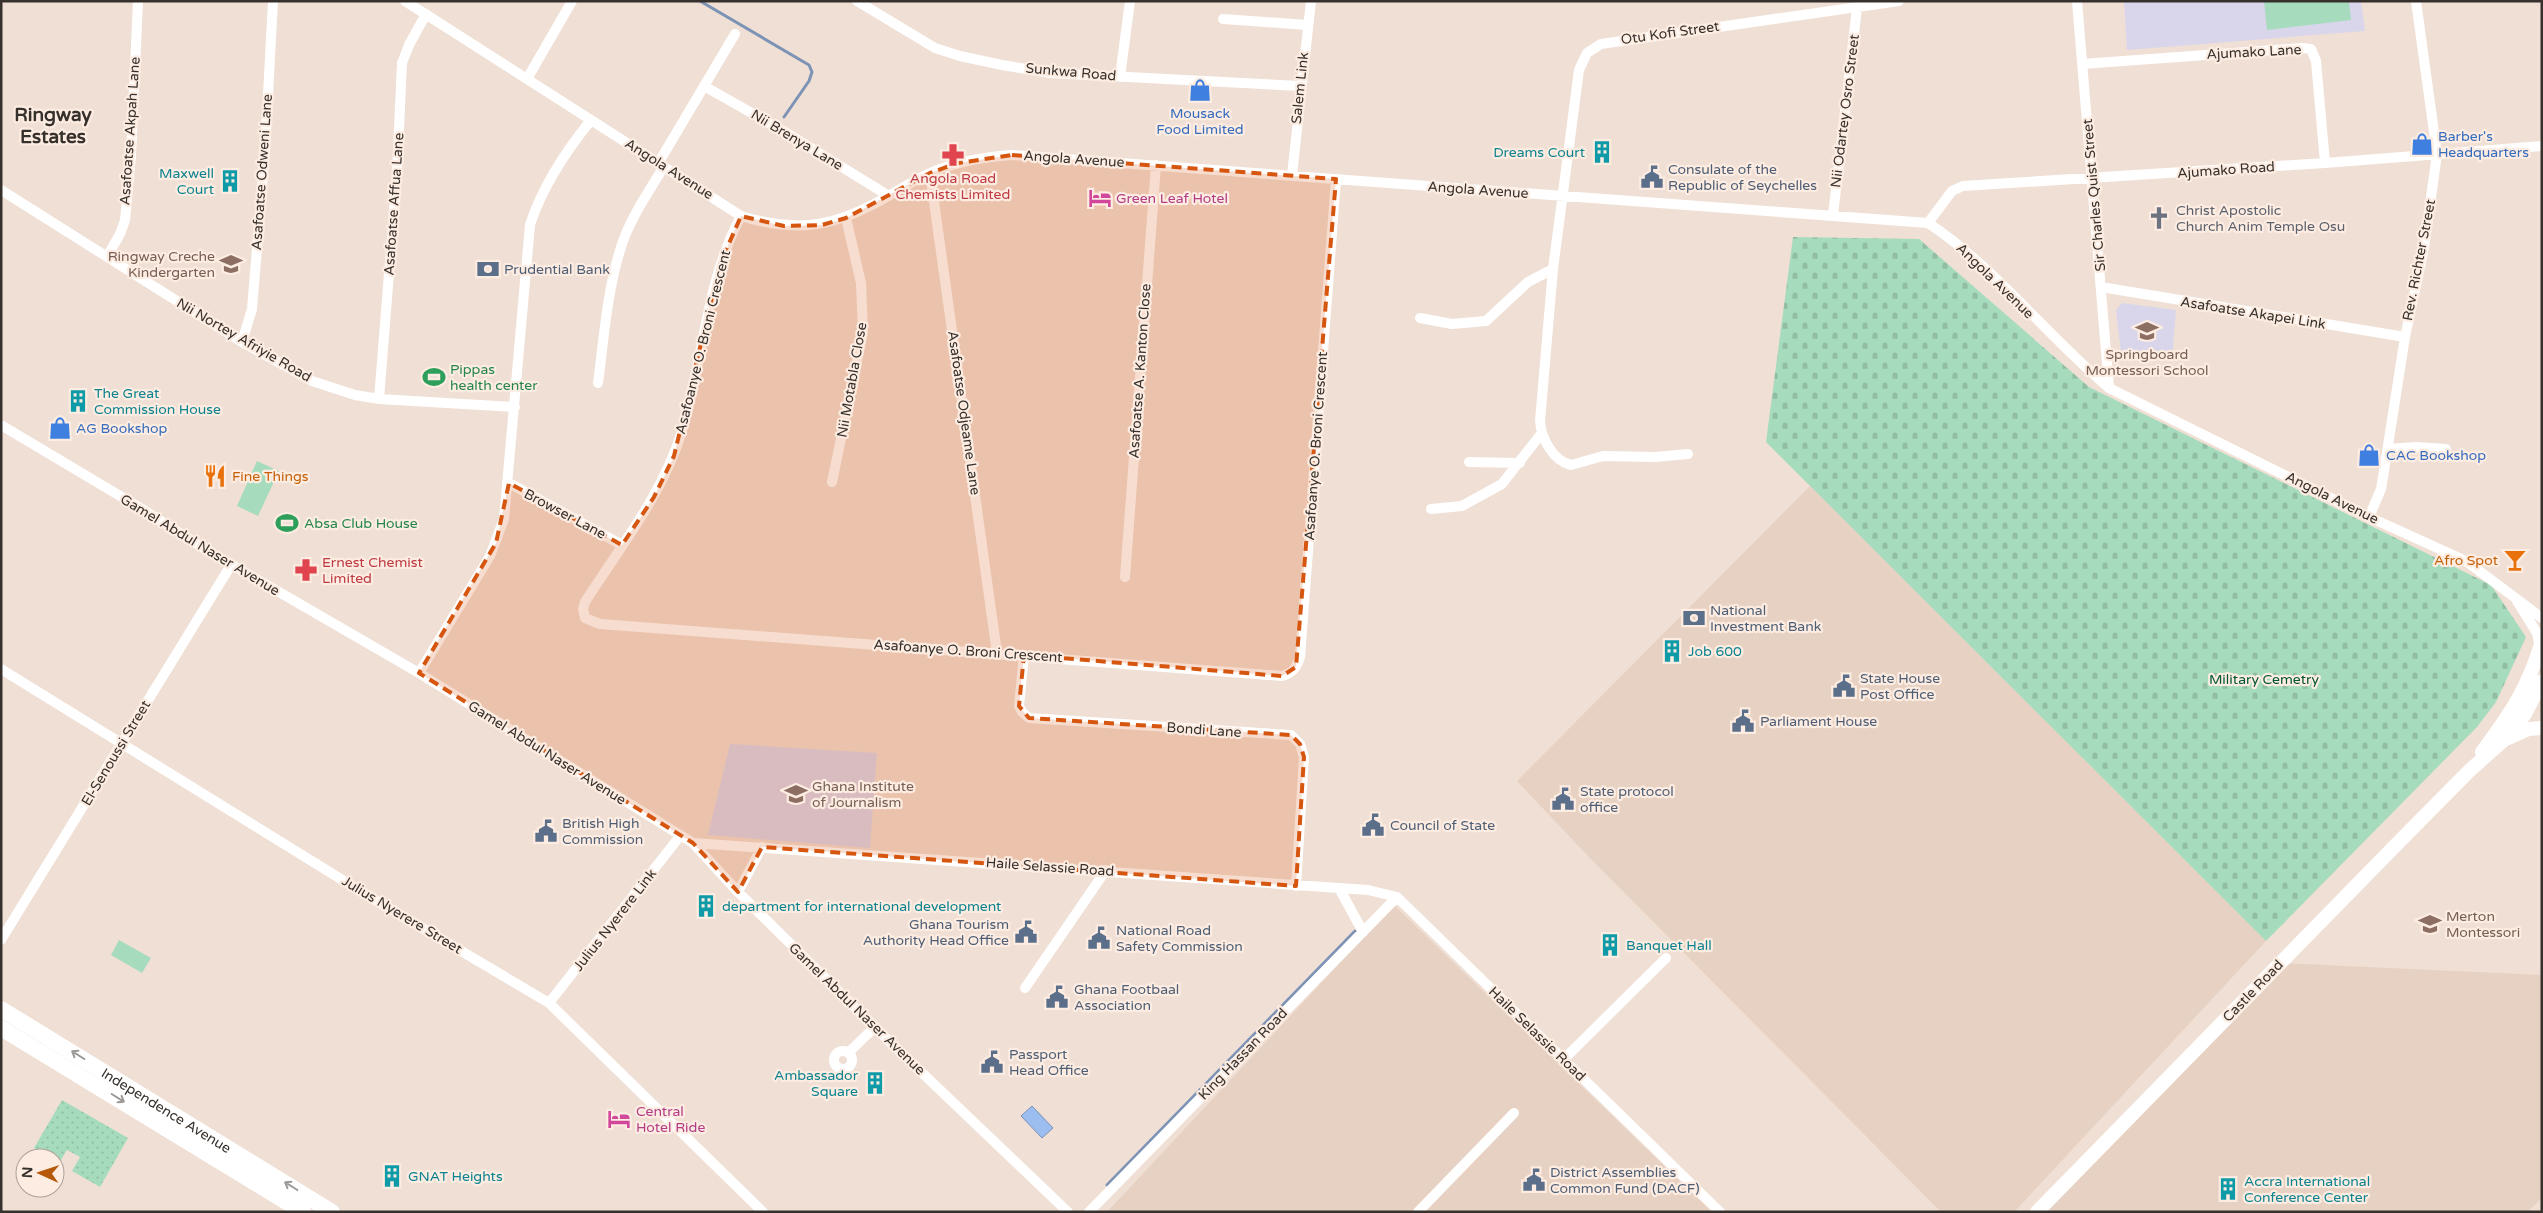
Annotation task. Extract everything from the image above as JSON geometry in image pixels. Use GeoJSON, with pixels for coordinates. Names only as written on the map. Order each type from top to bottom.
{"type":"FeatureCollection","features":[{"type":"Feature","properties":{"kind":"main road"},"geometry":{"type":"LineString","coordinates":[[2532,699],[2541,644]]}},
{"type":"Feature","properties":{"kind":"main road"},"geometry":{"type":"LineString","coordinates":[[2542,681],[2532,699],[2519,711],[2542,721]]}},
{"type":"Feature","properties":{"kind":"main road","name":"Castle Road"},"geometry":{"type":"LineString","coordinates":[[2037,1212],[2469,771],[2505,739],[2519,711]]}},
{"type":"Feature","properties":{"kind":"main road","name":"Castle Road"},"geometry":{"type":"LineString","coordinates":[[2469,771],[2519,711]]}},
{"type":"Feature","properties":{"kind":"main road"},"geometry":{"type":"LineString","coordinates":[[2505,739],[2528,729],[2542,728]]}},
{"type":"Feature","properties":{"kind":"main road","name":"Independence Avenue"},"geometry":{"type":"LineString","coordinates":[[1,1009],[332,1212]]}},
{"type":"Feature","properties":{"kind":"main road","name":"Independence Avenue"},"geometry":{"type":"LineString","coordinates":[[1,1028],[303,1212]]}},
{"type":"Feature","properties":{"kind":"street","name":"Asafoatse Akpah Lane"},"geometry":{"type":"LineString","coordinates":[[107,257],[120,234],[125,220],[131,156],[138,1]]}},
{"type":"Feature","properties":{"kind":"street","name":"Asafoatse Odweni Lane"},"geometry":{"type":"LineString","coordinates":[[242,342],[252,309],[265,151],[272,1]]}},
{"type":"Feature","properties":{"kind":"street","name":"Angola Avenue"},"geometry":{"type":"LineString","coordinates":[[405,1],[741,216],[766,224],[800,227],[822,225],[846,218],[930,173],[958,163],[1012,155],[1928,223],[1961,246],[2080,364],[2109,388],[2369,516],[2466,561],[2542,618]]}},
{"type":"Feature","properties":{"kind":"street"},"geometry":{"type":"LineString","coordinates":[[528,79],[572,1]]}},
{"type":"Feature","properties":{"kind":"street","name":"Sunkwa Road"},"geometry":{"type":"LineString","coordinates":[[857,1],[935,48],[960,56],[1050,72],[1300,86]]}},
{"type":"Feature","properties":{"kind":"street"},"geometry":{"type":"LineString","coordinates":[[1120,76],[1130,1]]}},
{"type":"Feature","properties":{"kind":"street","name":"Salem Link"},"geometry":{"type":"LineString","coordinates":[[1292,175],[1300,86],[1311,1]]}},
{"type":"Feature","properties":{"kind":"street","name":"Otu Kofi Street"},"geometry":{"type":"LineString","coordinates":[[1541,434],[1540,421],[1561,196],[1579,70],[1587,53],[1601,44],[1899,1]]}},
{"type":"Feature","properties":{"kind":"street","name":"Sir Charles Quist Street"},"geometry":{"type":"LineString","coordinates":[[2077,1],[2109,388]]}},
{"type":"Feature","properties":{"kind":"street","name":"Rev. Richter Street"},"geometry":{"type":"LineString","coordinates":[[2369,516],[2381,489],[2404,337],[2424,248],[2437,154],[2416,1]]}},
{"type":"Feature","properties":{"kind":"street","name":"Nii Odartey Osro Street"},"geometry":{"type":"LineString","coordinates":[[1833,215],[1857,8]]}},
{"type":"Feature","properties":{"kind":"street","name":"Asafoatse Affua Lane"},"geometry":{"type":"LineString","coordinates":[[379,399],[397,173],[402,63],[409,45],[426,14]]}},
{"type":"Feature","properties":{"kind":"street"},"geometry":{"type":"LineString","coordinates":[[1223,18],[1307,24]]}},
{"type":"Feature","properties":{"kind":"street"},"geometry":{"type":"LineString","coordinates":[[598,383],[606,323],[621,246],[662,164],[704,86],[735,34]]}},
{"type":"Feature","properties":{"kind":"street","name":"Ajumako Lane"},"geometry":{"type":"LineString","coordinates":[[2082,64],[2303,48],[2311,49],[2316,60],[2325,163]]}},
{"type":"Feature","properties":{"kind":"street","name":"Nii Brenya Lane"},"geometry":{"type":"LineString","coordinates":[[704,86],[785,132],[889,196]]}},
{"type":"Feature","properties":{"kind":"street"},"geometry":{"type":"LineString","coordinates":[[418,673],[496,543],[504,519],[509,484],[530,226],[540,201],[564,159],[591,120]]}},
{"type":"Feature","properties":{"kind":"street","name":"Ajumako Road"},"geometry":{"type":"LineString","coordinates":[[1928,223],[1952,191],[1963,186],[2325,163],[2542,146]]}},
{"type":"Feature","properties":{"kind":"street","name":"Asafoatse A. Kanton Close"},"geometry":{"type":"LineString","coordinates":[[1125,577],[1156,165]]}},
{"type":"Feature","properties":{"kind":"street","name":"Asafoatse Odjeame Lane"},"geometry":{"type":"LineString","coordinates":[[930,173],[997,653]]}},
{"type":"Feature","properties":{"kind":"street","name":"Asafoanye O. Broni Crescent"},"geometry":{"type":"LineString","coordinates":[[741,216],[722,258],[691,396],[674,456],[654,497],[585,602],[583,609],[585,618],[600,624],[1282,676],[1291,673],[1300,657],[1336,179]]}},
{"type":"Feature","properties":{"kind":"street","name":"Nii Nortey Afriyie Road"},"geometry":{"type":"LineString","coordinates":[[1,190],[242,342],[312,381],[355,395],[379,399],[515,407]]}},
{"type":"Feature","properties":{"kind":"street","name":"Nii Motabla Close"},"geometry":{"type":"LineString","coordinates":[[832,482],[863,332],[861,284],[846,218]]}},
{"type":"Feature","properties":{"kind":"street"},"geometry":{"type":"LineString","coordinates":[[1420,318],[1452,324],[1486,321],[1528,282],[1553,269]]}},
{"type":"Feature","properties":{"kind":"street","name":"Asafoatse Akapei Link"},"geometry":{"type":"LineString","coordinates":[[2102,287],[2404,337]]}},
{"type":"Feature","properties":{"kind":"street","name":"Gamel Abdul Naser Avenue"},"geometry":{"type":"LineString","coordinates":[[1,425],[231,565],[418,673],[680,836],[693,842],[738,892],[875,1027],[1068,1212]]}},
{"type":"Feature","properties":{"kind":"street"},"geometry":{"type":"LineString","coordinates":[[1431,509],[1462,506],[1502,484],[1541,434],[1550,449],[1566,464],[1571,465],[1603,456],[1655,457],[1688,454]]}},
{"type":"Feature","properties":{"kind":"street"},"geometry":{"type":"LineString","coordinates":[[2388,449],[2416,447],[2446,450]]}},
{"type":"Feature","properties":{"kind":"street"},"geometry":{"type":"LineString","coordinates":[[1469,462],[1520,463]]}},
{"type":"Feature","properties":{"kind":"street","name":"Browser Lane"},"geometry":{"type":"LineString","coordinates":[[509,484],[622,545]]}},
{"type":"Feature","properties":{"kind":"street","name":"El-Senoussi Street"},"geometry":{"type":"LineString","coordinates":[[1,940],[231,565]]}},
{"type":"Feature","properties":{"kind":"street","name":"Angola Avenue"},"geometry":{"type":"LineString","coordinates":[[2513,597],[2537,633],[2541,644]]}},
{"type":"Feature","properties":{"kind":"street","name":"Bondi Lane"},"geometry":{"type":"LineString","coordinates":[[1024,655],[1019,706],[1029,718],[1291,736],[1300,744],[1304,757],[1296,886]]}},
{"type":"Feature","properties":{"kind":"street","name":"Julius Nyerere Street"},"geometry":{"type":"LineString","coordinates":[[1,669],[370,897],[549,1003],[763,1212]]}},
{"type":"Feature","properties":{"kind":"street","name":"Julius Nyerere Link"},"geometry":{"type":"LineString","coordinates":[[549,1003],[680,836]]}},
{"type":"Feature","properties":{"kind":"street","name":"Haile Selassie Road"},"geometry":{"type":"LineString","coordinates":[[693,842],[1339,888],[1382,892],[1397,897],[1720,1212]]}},
{"type":"Feature","properties":{"kind":"street"},"geometry":{"type":"LineString","coordinates":[[738,892],[762,847]]}},
{"type":"Feature","properties":{"kind":"street"},"geometry":{"type":"LineString","coordinates":[[1026,988],[1106,870]]}},
{"type":"Feature","properties":{"kind":"street"},"geometry":{"type":"LineString","coordinates":[[1339,888],[1363,932]]}},
{"type":"Feature","properties":{"kind":"street","name":"King Hassan Road"},"geometry":{"type":"LineString","coordinates":[[1089,1212],[1397,897]]}},
{"type":"Feature","properties":{"kind":"street"},"geometry":{"type":"LineString","coordinates":[[1564,1059],[1666,958]]}},
{"type":"Feature","properties":{"kind":"street"},"geometry":{"type":"LineString","coordinates":[[848,1053],[875,1027]]}},
{"type":"Feature","properties":{"kind":"street"},"geometry":{"type":"LineString","coordinates":[[1418,1212],[1514,1113]]}},
{"type":"Feature","properties":{"kind":"highlighted area"},"geometry":{"type":"Polygon","coordinates":[[[1012,155],[1336,179],[1296,667],[1282,676],[1024,655],[1019,706],[1029,718],[1291,735],[1300,744],[1304,757],[1296,886],[762,847],[738,892],[693,843],[419,673],[496,543],[509,483],[622,545],[654,497],[674,456],[720,264],[741,216],[784,226],[822,225],[846,218],[930,173],[958,163],[1012,155]]]}},
{"type":"Feature","properties":{"kind":"shaded area"},"geometry":{"type":"Polygon","coordinates":[[[2124,1],[2361,1],[2365,31],[2127,50],[2124,1]]]}},
{"type":"Feature","properties":{"kind":"shaded area","name":"Springboard Montessori School"},"geometry":{"type":"Polygon","coordinates":[[[2122,303],[2176,310],[2172,361],[2121,353],[2116,310],[2122,303]]]}},
{"type":"Feature","properties":{"kind":"shaded area"},"geometry":{"type":"Polygon","coordinates":[[[1810,486],[2266,941],[2014,1212],[1941,1212],[1588,856],[1517,781],[1810,486]]]}},
{"type":"Feature","properties":{"kind":"shaded area","name":"Ghana Institute of Journalism"},"geometry":{"type":"Polygon","coordinates":[[[730,744],[877,753],[870,848],[708,835],[730,744]]]}},
{"type":"Feature","properties":{"kind":"shaded area"},"geometry":{"type":"Polygon","coordinates":[[[1394,905],[1712,1212],[1107,1212],[1394,905]]]}},
{"type":"Feature","properties":{"kind":"shaded area"},"geometry":{"type":"Polygon","coordinates":[[[2283,963],[2542,975],[2542,1198],[2527,1212],[2046,1212],[2283,963]]]}},
{"type":"Feature","properties":{"kind":"green space"},"geometry":{"type":"Polygon","coordinates":[[[2264,1],[2349,1],[2351,20],[2267,30],[2264,1]]]}},
{"type":"Feature","properties":{"kind":"green space","name":"Military Cemetry"},"geometry":{"type":"Polygon","coordinates":[[[1793,237],[1919,239],[2089,387],[2491,585],[2526,637],[2496,702],[2477,727],[2266,941],[1766,442],[1793,237]]]}},
{"type":"Feature","properties":{"kind":"green space"},"geometry":{"type":"Polygon","coordinates":[[[257,461],[279,471],[258,516],[237,506],[257,461]]]}},
{"type":"Feature","properties":{"kind":"green space"},"geometry":{"type":"Polygon","coordinates":[[[119,940],[151,958],[142,973],[111,955],[119,940]]]}},
{"type":"Feature","properties":{"kind":"green space"},"geometry":{"type":"Polygon","coordinates":[[[62,1100],[128,1138],[100,1187],[72,1171],[80,1157],[67,1150],[65,1153],[65,1148],[34,1148],[62,1100]]]}},
{"type":"Feature","properties":{"kind":"water"},"geometry":{"type":"Polygon","coordinates":[[[1032,1106],[1053,1128],[1042,1138],[1021,1116],[1032,1106]]]}},
{"type":"Feature","properties":{"kind":"waterway"},"geometry":{"type":"LineString","coordinates":[[700,1],[809,65],[812,72],[809,81],[784,117]]}},
{"type":"Feature","properties":{"kind":"waterway"},"geometry":{"type":"LineString","coordinates":[[1107,1185],[1355,931]]}},
{"type":"Feature","properties":{"kind":"place","name":"Mousack Food Limited"},"geometry":{"type":"Point","coordinates":[1200,90]}},
{"type":"Feature","properties":{"kind":"place","name":"Barber's Headquarters"},"geometry":{"type":"Point","coordinates":[2422,144]}},
{"type":"Feature","properties":{"kind":"place","name":"Dreams Court"},"geometry":{"type":"Point","coordinates":[1602,152]}},
{"type":"Feature","properties":{"kind":"place","name":"Angola Road Chemists Limited"},"geometry":{"type":"Point","coordinates":[953,155]}},
{"type":"Feature","properties":{"kind":"place","name":"Consulate of the Republic of Seychelles"},"geometry":{"type":"Point","coordinates":[1652,177]}},
{"type":"Feature","properties":{"kind":"place","name":"Maxwell Court"},"geometry":{"type":"Point","coordinates":[230,181]}},
{"type":"Feature","properties":{"kind":"place","name":"Green Leaf Hotel"},"geometry":{"type":"Point","coordinates":[1100,198]}},
{"type":"Feature","properties":{"kind":"place","name":"Christ Apostolic Church Anim Temple Osu"},"geometry":{"type":"Point","coordinates":[2159,218]}},
{"type":"Feature","properties":{"kind":"place","name":"Ringway Creche Kindergarten"},"geometry":{"type":"Point","coordinates":[231,264]}},
{"type":"Feature","properties":{"kind":"place","name":"Prudential Bank"},"geometry":{"type":"Point","coordinates":[488,269]}},
{"type":"Feature","properties":{"kind":"place","name":"Springboard Montessori School"},"geometry":{"type":"Point","coordinates":[2147,331]}},
{"type":"Feature","properties":{"kind":"place","name":"Pippas health center"},"geometry":{"type":"Point","coordinates":[434,377]}},
{"type":"Feature","properties":{"kind":"place","name":"The Great Commission House"},"geometry":{"type":"Point","coordinates":[78,401]}},
{"type":"Feature","properties":{"kind":"place","name":"AG Bookshop"},"geometry":{"type":"Point","coordinates":[60,428]}},
{"type":"Feature","properties":{"kind":"place","name":"CAC Bookshop"},"geometry":{"type":"Point","coordinates":[2369,455]}},
{"type":"Feature","properties":{"kind":"place","name":"Fine Things"},"geometry":{"type":"Point","coordinates":[215,476]}},
{"type":"Feature","properties":{"kind":"place","name":"Absa Club House"},"geometry":{"type":"Point","coordinates":[287,523]}},
{"type":"Feature","properties":{"kind":"place","name":"Afro Spot"},"geometry":{"type":"Point","coordinates":[2515,560]}},
{"type":"Feature","properties":{"kind":"place","name":"Ernest Chemist Limited"},"geometry":{"type":"Point","coordinates":[306,570]}},
{"type":"Feature","properties":{"kind":"place","name":"National Investment Bank"},"geometry":{"type":"Point","coordinates":[1694,618]}},
{"type":"Feature","properties":{"kind":"place","name":"Job 600"},"geometry":{"type":"Point","coordinates":[1672,651]}},
{"type":"Feature","properties":{"kind":"place","name":"State House Post Office"},"geometry":{"type":"Point","coordinates":[1844,686]}},
{"type":"Feature","properties":{"kind":"place","name":"Parliament House"},"geometry":{"type":"Point","coordinates":[1743,721]}},
{"type":"Feature","properties":{"kind":"place","name":"Ghana Institute of Journalism"},"geometry":{"type":"Point","coordinates":[796,794]}},
{"type":"Feature","properties":{"kind":"place","name":"State protocol office"},"geometry":{"type":"Point","coordinates":[1563,799]}},
{"type":"Feature","properties":{"kind":"place","name":"Council of State"},"geometry":{"type":"Point","coordinates":[1373,825]}},
{"type":"Feature","properties":{"kind":"place","name":"British High Commission"},"geometry":{"type":"Point","coordinates":[546,831]}},
{"type":"Feature","properties":{"kind":"place","name":"department for international development"},"geometry":{"type":"Point","coordinates":[706,906]}},
{"type":"Feature","properties":{"kind":"place","name":"Merton Montessori"},"geometry":{"type":"Point","coordinates":[2430,924]}},
{"type":"Feature","properties":{"kind":"place","name":"Ghana Tourism Authority Head Office"},"geometry":{"type":"Point","coordinates":[1026,932]}},
{"type":"Feature","properties":{"kind":"place","name":"National Road Safety Commission"},"geometry":{"type":"Point","coordinates":[1099,938]}},
{"type":"Feature","properties":{"kind":"place","name":"Banquet Hall"},"geometry":{"type":"Point","coordinates":[1610,945]}},
{"type":"Feature","properties":{"kind":"place","name":"Ghana Footbaal Association"},"geometry":{"type":"Point","coordinates":[1057,997]}},
{"type":"Feature","properties":{"kind":"place","name":"Passport Head Office"},"geometry":{"type":"Point","coordinates":[992,1062]}},
{"type":"Feature","properties":{"kind":"place","name":"Ambassador Square"},"geometry":{"type":"Point","coordinates":[875,1083]}},
{"type":"Feature","properties":{"kind":"place","name":"Central Hotel Ride"},"geometry":{"type":"Point","coordinates":[619,1119]}},
{"type":"Feature","properties":{"kind":"place","name":"GNAT Heights"},"geometry":{"type":"Point","coordinates":[392,1176]}},
{"type":"Feature","properties":{"kind":"place","name":"District Assemblies Common Fund (DACF)"},"geometry":{"type":"Point","coordinates":[1534,1180]}},
{"type":"Feature","properties":{"kind":"place","name":"Accra International Conference Center"},"geometry":{"type":"Point","coordinates":[2228,1189]}},
{"type":"Feature","properties":{"kind":"district","name":"Ringway Estates"},"geometry":{"type":"Point","coordinates":[53,126]}}]}
